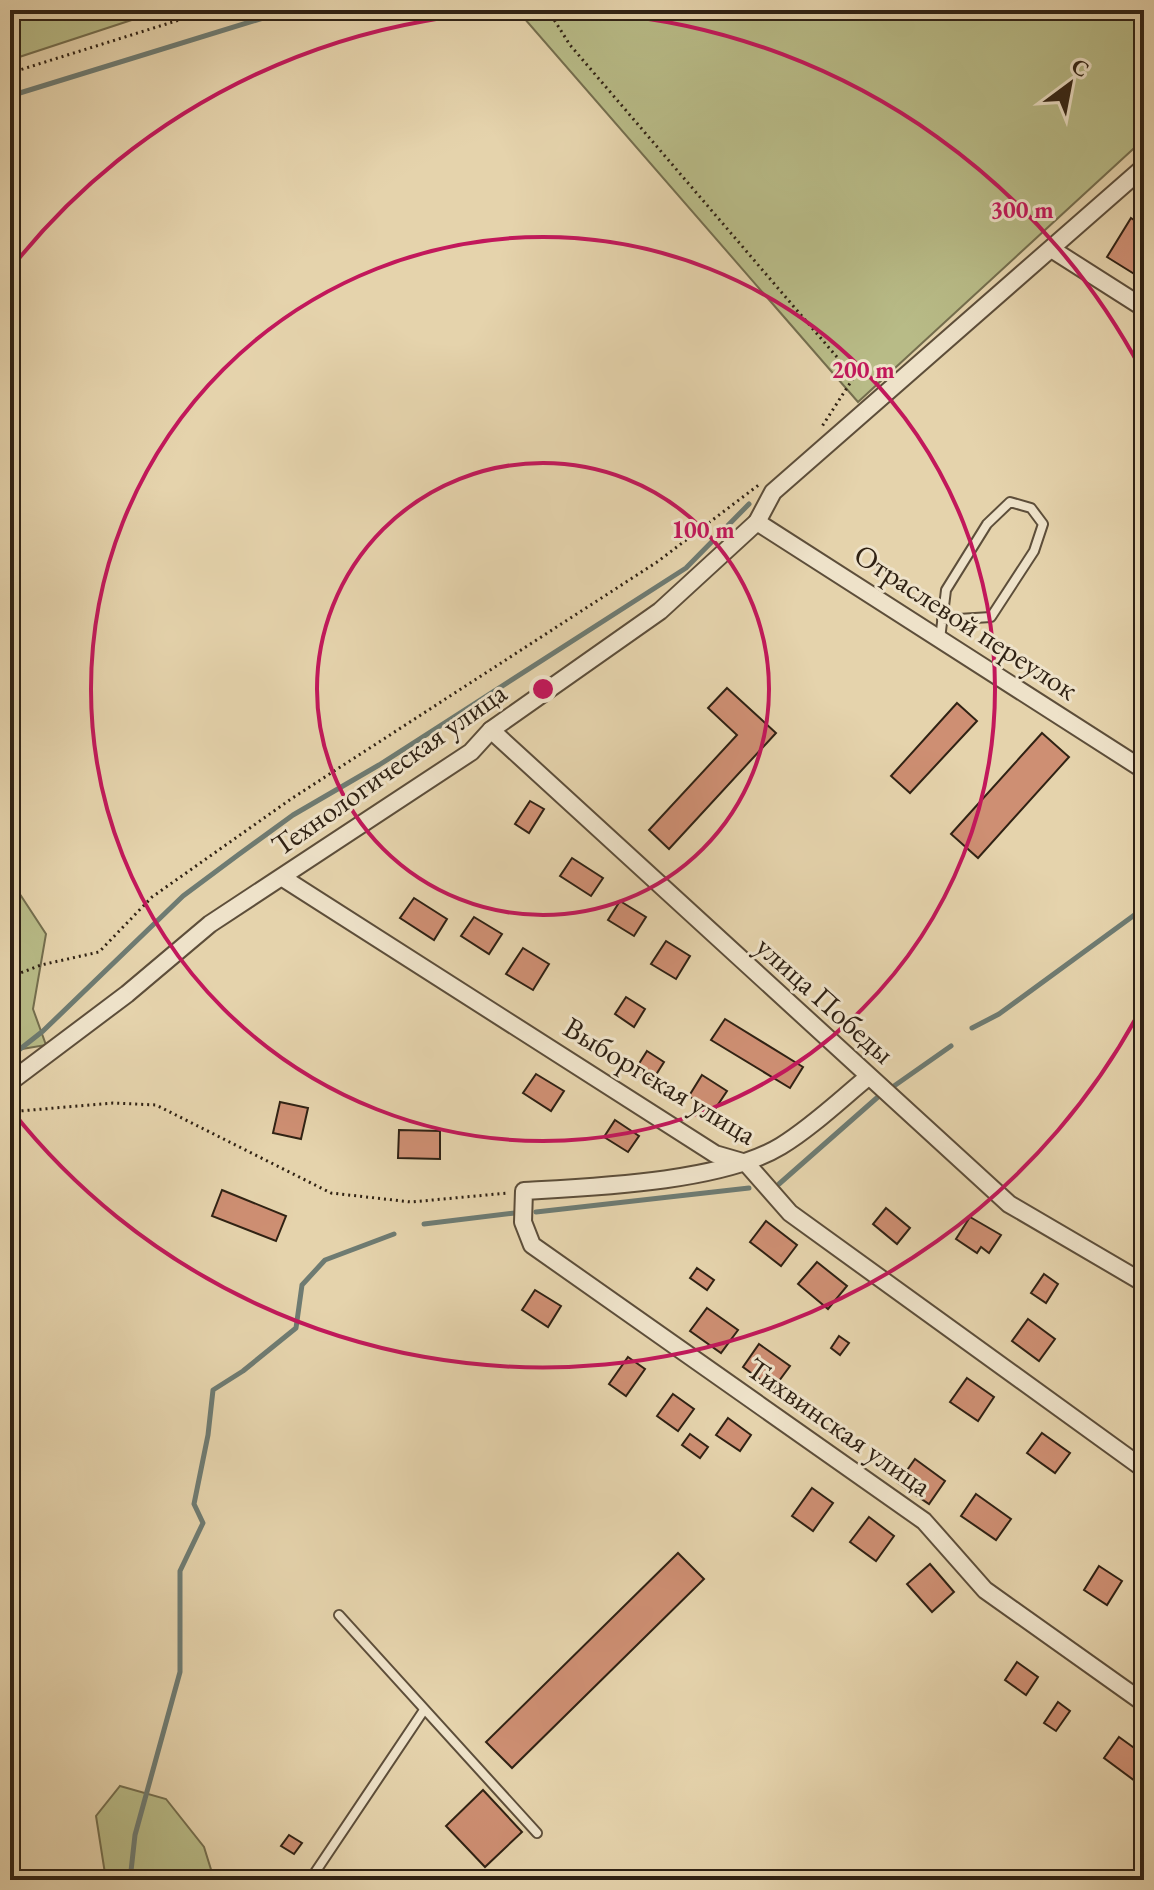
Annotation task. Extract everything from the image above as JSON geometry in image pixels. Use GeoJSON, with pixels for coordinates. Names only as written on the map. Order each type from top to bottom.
{"type":"FeatureCollection","features":[{"type":"Feature","properties":{"kind":"street","name":"Технологическая улица"},"geometry":{"type":"LineString","coordinates":[[10,1082],[127,994],[210,924],[471,752],[491,730],[660,611],[757,522],[773,492],[1053,250],[1144,167]]}},
{"type":"Feature","properties":{"kind":"street"},"geometry":{"type":"LineString","coordinates":[[1053,250],[1144,308]]}},
{"type":"Feature","properties":{"kind":"street","name":"Отраслевой переулок"},"geometry":{"type":"LineString","coordinates":[[757,522],[1144,770]]}},
{"type":"Feature","properties":{"kind":"street","name":"улица Победы"},"geometry":{"type":"LineString","coordinates":[[491,730],[1009,1204],[1144,1283]]}},
{"type":"Feature","properties":{"kind":"street","name":"Выборгская улица"},"geometry":{"type":"LineString","coordinates":[[283,878],[715,1154],[746,1163],[790,1213],[1144,1469]]}},
{"type":"Feature","properties":{"kind":"street"},"geometry":{"type":"LineString","coordinates":[[524,1191],[625,1185],[746,1163],[782,1146],[868,1077]]}},
{"type":"Feature","properties":{"kind":"street","name":"Тихвинская улица"},"geometry":{"type":"LineString","coordinates":[[524,1191],[523,1222],[532,1245],[924,1521],[985,1590],[1144,1703]]}},
{"type":"Feature","properties":{"kind":"lane"},"geometry":{"type":"LineString","coordinates":[[940,639],[942,620],[946,590],[987,524],[1010,502],[1031,508],[1043,524],[1034,551],[991,617],[942,620]]}},
{"type":"Feature","properties":{"kind":"lane"},"geometry":{"type":"LineString","coordinates":[[339,1615],[537,1833]]}},
{"type":"Feature","properties":{"kind":"lane"},"geometry":{"type":"LineString","coordinates":[[310,1880],[424,1710]]}},
{"type":"Feature","properties":{"kind":"path"},"geometry":{"type":"LineString","coordinates":[[10,73],[211,10]]}},
{"type":"Feature","properties":{"kind":"path"},"geometry":{"type":"LineString","coordinates":[[548,10],[570,45],[854,377],[817,435]]}},
{"type":"Feature","properties":{"kind":"path"},"geometry":{"type":"LineString","coordinates":[[10,977],[41,965],[99,952],[152,897],[291,799],[657,562],[763,481]]}},
{"type":"Feature","properties":{"kind":"path"},"geometry":{"type":"LineString","coordinates":[[10,1108],[20,1111],[113,1103],[156,1105],[331,1193],[411,1202],[524,1191]]}},
{"type":"Feature","properties":{"kind":"green space"},"geometry":{"type":"Polygon","coordinates":[[[10,10],[162,10],[10,60],[10,10]]]}},
{"type":"Feature","properties":{"kind":"green space"},"geometry":{"type":"Polygon","coordinates":[[[517,10],[1144,10],[1144,139],[858,402],[517,10]]]}},
{"type":"Feature","properties":{"kind":"green space"},"geometry":{"type":"Polygon","coordinates":[[[10,879],[46,934],[33,1009],[46,1045],[10,1051],[10,879]]]}},
{"type":"Feature","properties":{"kind":"green space"},"geometry":{"type":"Polygon","coordinates":[[[120,1786],[166,1799],[204,1847],[213,1876],[208,1880],[106,1880],[96,1816],[120,1786]]]}},
{"type":"Feature","properties":{"kind":"building"},"geometry":{"type":"Polygon","coordinates":[[[1131,218],[1144,227],[1144,280],[1107,257],[1131,218]]]}},
{"type":"Feature","properties":{"kind":"building"},"geometry":{"type":"Polygon","coordinates":[[[727,688],[776,733],[669,849],[649,830],[737,735],[708,708],[727,688]]]}},
{"type":"Feature","properties":{"kind":"building"},"geometry":{"type":"Polygon","coordinates":[[[957,703],[977,721],[910,793],[891,776],[957,703]]]}},
{"type":"Feature","properties":{"kind":"building"},"geometry":{"type":"Polygon","coordinates":[[[1042,733],[1069,757],[978,858],[951,834],[1042,733]]]}},
{"type":"Feature","properties":{"kind":"building"},"geometry":{"type":"Polygon","coordinates":[[[530,801],[544,809],[529,833],[515,824],[530,801]]]}},
{"type":"Feature","properties":{"kind":"building"},"geometry":{"type":"Polygon","coordinates":[[[572,858],[603,878],[591,896],[560,876],[572,858]]]}},
{"type":"Feature","properties":{"kind":"building"},"geometry":{"type":"Polygon","coordinates":[[[414,898],[447,919],[434,940],[400,918],[414,898]]]}},
{"type":"Feature","properties":{"kind":"building"},"geometry":{"type":"Polygon","coordinates":[[[620,901],[646,917],[634,936],[608,920],[620,901]]]}},
{"type":"Feature","properties":{"kind":"building"},"geometry":{"type":"Polygon","coordinates":[[[474,917],[502,934],[489,954],[461,936],[474,917]]]}},
{"type":"Feature","properties":{"kind":"building"},"geometry":{"type":"Polygon","coordinates":[[[666,941],[690,956],[676,979],[651,964],[666,941]]]}},
{"type":"Feature","properties":{"kind":"building"},"geometry":{"type":"Polygon","coordinates":[[[523,948],[549,964],[533,990],[506,974],[523,948]]]}},
{"type":"Feature","properties":{"kind":"building"},"geometry":{"type":"Polygon","coordinates":[[[626,997],[645,1009],[634,1027],[615,1014],[626,997]]]}},
{"type":"Feature","properties":{"kind":"building"},"geometry":{"type":"Polygon","coordinates":[[[725,1019],[803,1067],[790,1088],[711,1040],[725,1019]]]}},
{"type":"Feature","properties":{"kind":"building"},"geometry":{"type":"Polygon","coordinates":[[[647,1051],[664,1062],[652,1081],[635,1070],[647,1051]]]}},
{"type":"Feature","properties":{"kind":"building"},"geometry":{"type":"Polygon","coordinates":[[[536,1074],[564,1091],[551,1111],[523,1093],[536,1074]]]}},
{"type":"Feature","properties":{"kind":"building"},"geometry":{"type":"Polygon","coordinates":[[[702,1075],[727,1091],[713,1112],[689,1096],[702,1075]]]}},
{"type":"Feature","properties":{"kind":"building"},"geometry":{"type":"Polygon","coordinates":[[[280,1102],[308,1108],[301,1139],[273,1133],[280,1102]]]}},
{"type":"Feature","properties":{"kind":"building"},"geometry":{"type":"Polygon","coordinates":[[[615,1120],[639,1136],[628,1152],[604,1137],[615,1120]]]}},
{"type":"Feature","properties":{"kind":"building"},"geometry":{"type":"Polygon","coordinates":[[[399,1130],[440,1131],[440,1159],[398,1158],[399,1130]]]}},
{"type":"Feature","properties":{"kind":"building"},"geometry":{"type":"Polygon","coordinates":[[[222,1190],[286,1216],[276,1241],[212,1216],[222,1190]]]}},
{"type":"Feature","properties":{"kind":"building"},"geometry":{"type":"Polygon","coordinates":[[[886,1208],[910,1228],[897,1244],[873,1224],[886,1208]]]}},
{"type":"Feature","properties":{"kind":"building"},"geometry":{"type":"Polygon","coordinates":[[[970,1217],[1001,1235],[989,1253],[981,1247],[977,1253],[956,1239],[970,1217]]]}},
{"type":"Feature","properties":{"kind":"building"},"geometry":{"type":"Polygon","coordinates":[[[766,1221],[797,1245],[781,1266],[750,1242],[766,1221]]]}},
{"type":"Feature","properties":{"kind":"building"},"geometry":{"type":"Polygon","coordinates":[[[817,1262],[847,1286],[828,1309],[798,1284],[817,1262]]]}},
{"type":"Feature","properties":{"kind":"building"},"geometry":{"type":"Polygon","coordinates":[[[697,1268],[714,1280],[707,1290],[690,1278],[697,1268]]]}},
{"type":"Feature","properties":{"kind":"building"},"geometry":{"type":"Polygon","coordinates":[[[1044,1274],[1058,1284],[1046,1303],[1031,1293],[1044,1274]]]}},
{"type":"Feature","properties":{"kind":"building"},"geometry":{"type":"Polygon","coordinates":[[[535,1290],[561,1306],[548,1327],[522,1310],[535,1290]]]}},
{"type":"Feature","properties":{"kind":"building"},"geometry":{"type":"Polygon","coordinates":[[[707,1308],[738,1330],[721,1353],[690,1331],[707,1308]]]}},
{"type":"Feature","properties":{"kind":"building"},"geometry":{"type":"Polygon","coordinates":[[[1028,1319],[1055,1339],[1039,1361],[1012,1341],[1028,1319]]]}},
{"type":"Feature","properties":{"kind":"building"},"geometry":{"type":"Polygon","coordinates":[[[839,1336],[849,1343],[840,1355],[831,1348],[839,1336]]]}},
{"type":"Feature","properties":{"kind":"building"},"geometry":{"type":"Polygon","coordinates":[[[759,1344],[790,1366],[773,1389],[743,1367],[759,1344]]]}},
{"type":"Feature","properties":{"kind":"building"},"geometry":{"type":"Polygon","coordinates":[[[628,1357],[645,1369],[626,1396],[609,1384],[628,1357]]]}},
{"type":"Feature","properties":{"kind":"building"},"geometry":{"type":"Polygon","coordinates":[[[967,1378],[994,1397],[978,1421],[950,1402],[967,1378]]]}},
{"type":"Feature","properties":{"kind":"building"},"geometry":{"type":"Polygon","coordinates":[[[673,1394],[694,1409],[678,1431],[657,1416],[673,1394]]]}},
{"type":"Feature","properties":{"kind":"building"},"geometry":{"type":"Polygon","coordinates":[[[728,1418],[751,1435],[740,1451],[716,1435],[728,1418]]]}},
{"type":"Feature","properties":{"kind":"building"},"geometry":{"type":"Polygon","coordinates":[[[1042,1433],[1070,1453],[1055,1473],[1027,1453],[1042,1433]]]}},
{"type":"Feature","properties":{"kind":"building"},"geometry":{"type":"Polygon","coordinates":[[[690,1434],[708,1447],[700,1458],[682,1445],[690,1434]]]}},
{"type":"Feature","properties":{"kind":"building"},"geometry":{"type":"Polygon","coordinates":[[[915,1459],[945,1481],[929,1504],[898,1483],[915,1459]]]}},
{"type":"Feature","properties":{"kind":"building"},"geometry":{"type":"Polygon","coordinates":[[[812,1488],[833,1503],[813,1531],[792,1516],[812,1488]]]}},
{"type":"Feature","properties":{"kind":"building"},"geometry":{"type":"Polygon","coordinates":[[[976,1494],[1011,1519],[996,1540],[961,1516],[976,1494]]]}},
{"type":"Feature","properties":{"kind":"building"},"geometry":{"type":"Polygon","coordinates":[[[869,1517],[894,1536],[876,1561],[850,1542],[869,1517]]]}},
{"type":"Feature","properties":{"kind":"building"},"geometry":{"type":"Polygon","coordinates":[[[678,1553],[704,1579],[512,1768],[486,1742],[678,1553]]]}},
{"type":"Feature","properties":{"kind":"building"},"geometry":{"type":"Polygon","coordinates":[[[930,1564],[954,1592],[932,1612],[907,1584],[930,1564]]]}},
{"type":"Feature","properties":{"kind":"building"},"geometry":{"type":"Polygon","coordinates":[[[1099,1566],[1122,1581],[1107,1605],[1084,1590],[1099,1566]]]}},
{"type":"Feature","properties":{"kind":"building"},"geometry":{"type":"Polygon","coordinates":[[[1017,1662],[1038,1677],[1026,1695],[1005,1680],[1017,1662]]]}},
{"type":"Feature","properties":{"kind":"building"},"geometry":{"type":"Polygon","coordinates":[[[1058,1702],[1070,1711],[1056,1731],[1044,1723],[1058,1702]]]}},
{"type":"Feature","properties":{"kind":"building"},"geometry":{"type":"Polygon","coordinates":[[[1119,1737],[1144,1755],[1144,1777],[1139,1784],[1104,1758],[1119,1737]]]}},
{"type":"Feature","properties":{"kind":"building"},"geometry":{"type":"Polygon","coordinates":[[[483,1790],[522,1832],[485,1867],[446,1826],[483,1790]]]}},
{"type":"Feature","properties":{"kind":"building"},"geometry":{"type":"Polygon","coordinates":[[[289,1835],[302,1843],[294,1854],[281,1846],[289,1835]]]}},
{"type":"Feature","properties":{"kind":"waterway"},"geometry":{"type":"LineString","coordinates":[[10,96],[289,10]]}},
{"type":"Feature","properties":{"kind":"waterway"},"geometry":{"type":"LineString","coordinates":[[10,1057],[43,1031],[183,896],[293,815],[379,765],[686,568],[749,504]]}},
{"type":"Feature","properties":{"kind":"waterway"},"geometry":{"type":"LineString","coordinates":[[972,1028],[999,1014],[1144,908]]}},
{"type":"Feature","properties":{"kind":"waterway"},"geometry":{"type":"LineString","coordinates":[[894,1086],[951,1046]]}},
{"type":"Feature","properties":{"kind":"waterway"},"geometry":{"type":"LineString","coordinates":[[779,1184],[879,1096]]}},
{"type":"Feature","properties":{"kind":"waterway"},"geometry":{"type":"LineString","coordinates":[[536,1212],[749,1188]]}},
{"type":"Feature","properties":{"kind":"waterway"},"geometry":{"type":"LineString","coordinates":[[424,1224],[515,1213]]}},
{"type":"Feature","properties":{"kind":"waterway"},"geometry":{"type":"LineString","coordinates":[[130,1880],[135,1835],[180,1672],[180,1571],[203,1523],[194,1504],[208,1435],[213,1390],[243,1371],[296,1328],[302,1285],[325,1260],[394,1234]]}}]}
